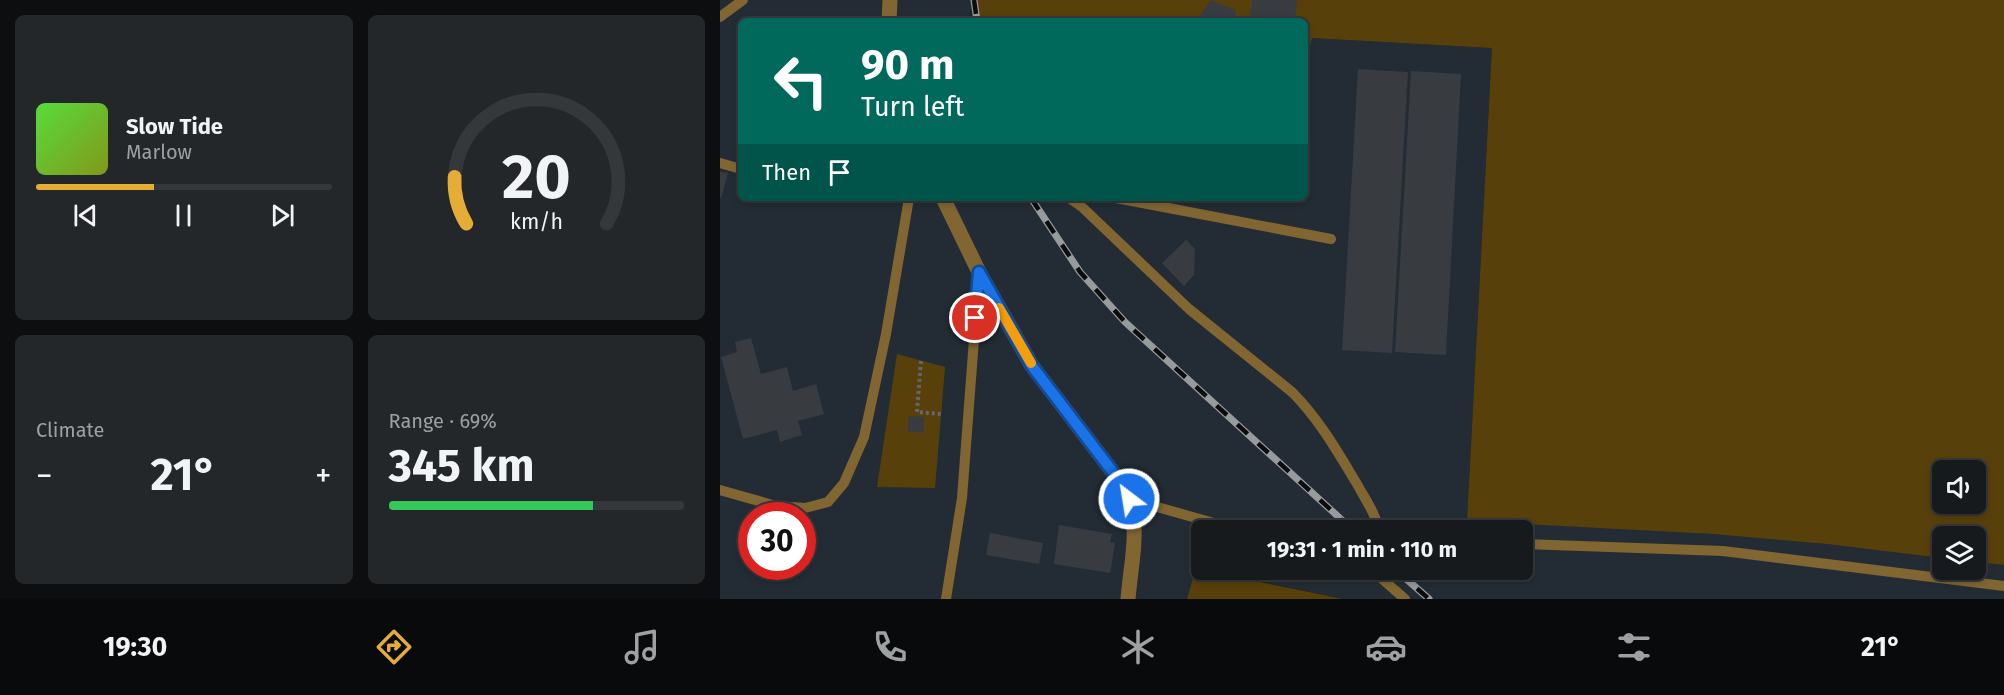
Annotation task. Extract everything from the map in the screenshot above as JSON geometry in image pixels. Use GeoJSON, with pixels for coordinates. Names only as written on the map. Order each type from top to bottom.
{"type":"FeatureCollection","features":[{"type":"Feature","properties":{"kind":"street"},"geometry":{"type":"LineString","coordinates":[[889,18],[890,0]]}},
{"type":"Feature","properties":{"kind":"street"},"geometry":{"type":"LineString","coordinates":[[944,201],[979,272],[1032,366],[1122,484],[1129,499],[1133,516],[1133,531],[1128,599]]}},
{"type":"Feature","properties":{"kind":"lane"},"geometry":{"type":"LineString","coordinates":[[720,17],[743,0]]}},
{"type":"Feature","properties":{"kind":"lane"},"geometry":{"type":"LineString","coordinates":[[720,163],[738,168]]}},
{"type":"Feature","properties":{"kind":"lane"},"geometry":{"type":"LineString","coordinates":[[720,490],[776,506],[805,508],[828,502],[844,483],[864,437],[897,275],[909,201]]}},
{"type":"Feature","properties":{"kind":"lane"},"geometry":{"type":"LineString","coordinates":[[1074,201],[1083,207],[1181,302],[1292,392],[1306,406],[1327,434],[1373,512],[1375,520]]}},
{"type":"Feature","properties":{"kind":"lane"},"geometry":{"type":"LineString","coordinates":[[1132,201],[1330,238]]}},
{"type":"Feature","properties":{"kind":"lane"},"geometry":{"type":"LineString","coordinates":[[946,599],[962,498],[979,272]]}},
{"type":"Feature","properties":{"kind":"lane"},"geometry":{"type":"LineString","coordinates":[[1129,499],[1203,520]]}},
{"type":"Feature","properties":{"kind":"lane"},"geometry":{"type":"LineString","coordinates":[[1533,544],[1723,551],[2004,586]]}},
{"type":"Feature","properties":{"kind":"lane"},"geometry":{"type":"LineString","coordinates":[[1384,580],[1406,599]]}},
{"type":"Feature","properties":{"kind":"path"},"geometry":{"type":"LineString","coordinates":[[921,361],[917,412],[941,414]]}},
{"type":"Feature","properties":{"kind":"shaded area"},"geometry":{"type":"Polygon","coordinates":[[[720,0],[973,0],[969,18],[738,18],[738,201],[1308,201],[1308,56],[1312,38],[1492,48],[1467,520],[1191,520],[1193,580],[1187,599],[720,599],[720,0]]]}},
{"type":"Feature","properties":{"kind":"shaded area"},"geometry":{"type":"Polygon","coordinates":[[[977,0],[2004,0],[2004,565],[1986,563],[1986,526],[1932,526],[1932,557],[1827,544],[1713,534],[1533,524],[1533,520],[1467,520],[1492,48],[1312,38],[1308,56],[1308,18],[974,18],[977,0]]]}},
{"type":"Feature","properties":{"kind":"shaded area"},"geometry":{"type":"Polygon","coordinates":[[[897,354],[945,367],[935,488],[877,487],[897,354]]]}},
{"type":"Feature","properties":{"kind":"shaded area"},"geometry":{"type":"Polygon","coordinates":[[[1533,524],[1713,534],[1827,544],[1932,557],[1932,580],[1986,580],[1986,563],[2004,565],[2004,599],[1343,599],[1255,580],[1533,580],[1533,524]]]}},
{"type":"Feature","properties":{"kind":"shaded area"},"geometry":{"type":"Polygon","coordinates":[[[1192,580],[1251,580],[1343,599],[1187,599],[1192,580]]]}},
{"type":"Feature","properties":{"kind":"building"},"geometry":{"type":"Polygon","coordinates":[[[1211,0],[1236,10],[1235,18],[1198,18],[1211,0]]]}},
{"type":"Feature","properties":{"kind":"building"},"geometry":{"type":"Polygon","coordinates":[[[1252,0],[1297,0],[1295,18],[1249,18],[1252,0]]]}},
{"type":"Feature","properties":{"kind":"building"},"geometry":{"type":"Polygon","coordinates":[[[1358,69],[1408,72],[1392,353],[1342,350],[1358,69]]]}},
{"type":"Feature","properties":{"kind":"building"},"geometry":{"type":"Polygon","coordinates":[[[1411,71],[1461,74],[1446,355],[1395,352],[1411,71]]]}},
{"type":"Feature","properties":{"kind":"building"},"geometry":{"type":"Polygon","coordinates":[[[720,172],[728,173],[721,198],[720,198],[720,172]]]}},
{"type":"Feature","properties":{"kind":"building"},"geometry":{"type":"Polygon","coordinates":[[[1186,240],[1195,249],[1194,275],[1184,286],[1162,263],[1186,240]]]}},
{"type":"Feature","properties":{"kind":"building"},"geometry":{"type":"Polygon","coordinates":[[[751,338],[761,374],[787,367],[793,391],[816,384],[824,414],[798,421],[802,435],[780,442],[777,430],[743,439],[721,357],[737,352],[735,342],[751,338]]]}},
{"type":"Feature","properties":{"kind":"building"},"geometry":{"type":"Polygon","coordinates":[[[909,416],[924,417],[923,433],[907,431],[909,416]]]}},
{"type":"Feature","properties":{"kind":"building"},"geometry":{"type":"Polygon","coordinates":[[[1059,525],[1112,534],[1110,542],[1115,543],[1110,573],[1054,564],[1059,525]]]}},
{"type":"Feature","properties":{"kind":"building"},"geometry":{"type":"Polygon","coordinates":[[[990,533],[1043,543],[1039,564],[986,555],[990,533]]]}},
{"type":"Feature","properties":{"kind":"railway"},"geometry":{"type":"LineString","coordinates":[[974,0],[977,18]]}},
{"type":"Feature","properties":{"kind":"railway"},"geometry":{"type":"LineString","coordinates":[[1033,201],[1080,272],[1125,322],[1342,520]]}},
{"type":"Feature","properties":{"kind":"railway"},"geometry":{"type":"LineString","coordinates":[[1407,580],[1429,599]]}},
{"type":"Feature","properties":{"kind":"slow traffic"},"geometry":{"type":"LineString","coordinates":[[999,308],[1031,363]]}},
{"type":"Feature","properties":{"kind":"route"},"geometry":{"type":"LineString","coordinates":[[975,318],[979,272],[1032,366],[1122,484],[1129,499]]}}]}
